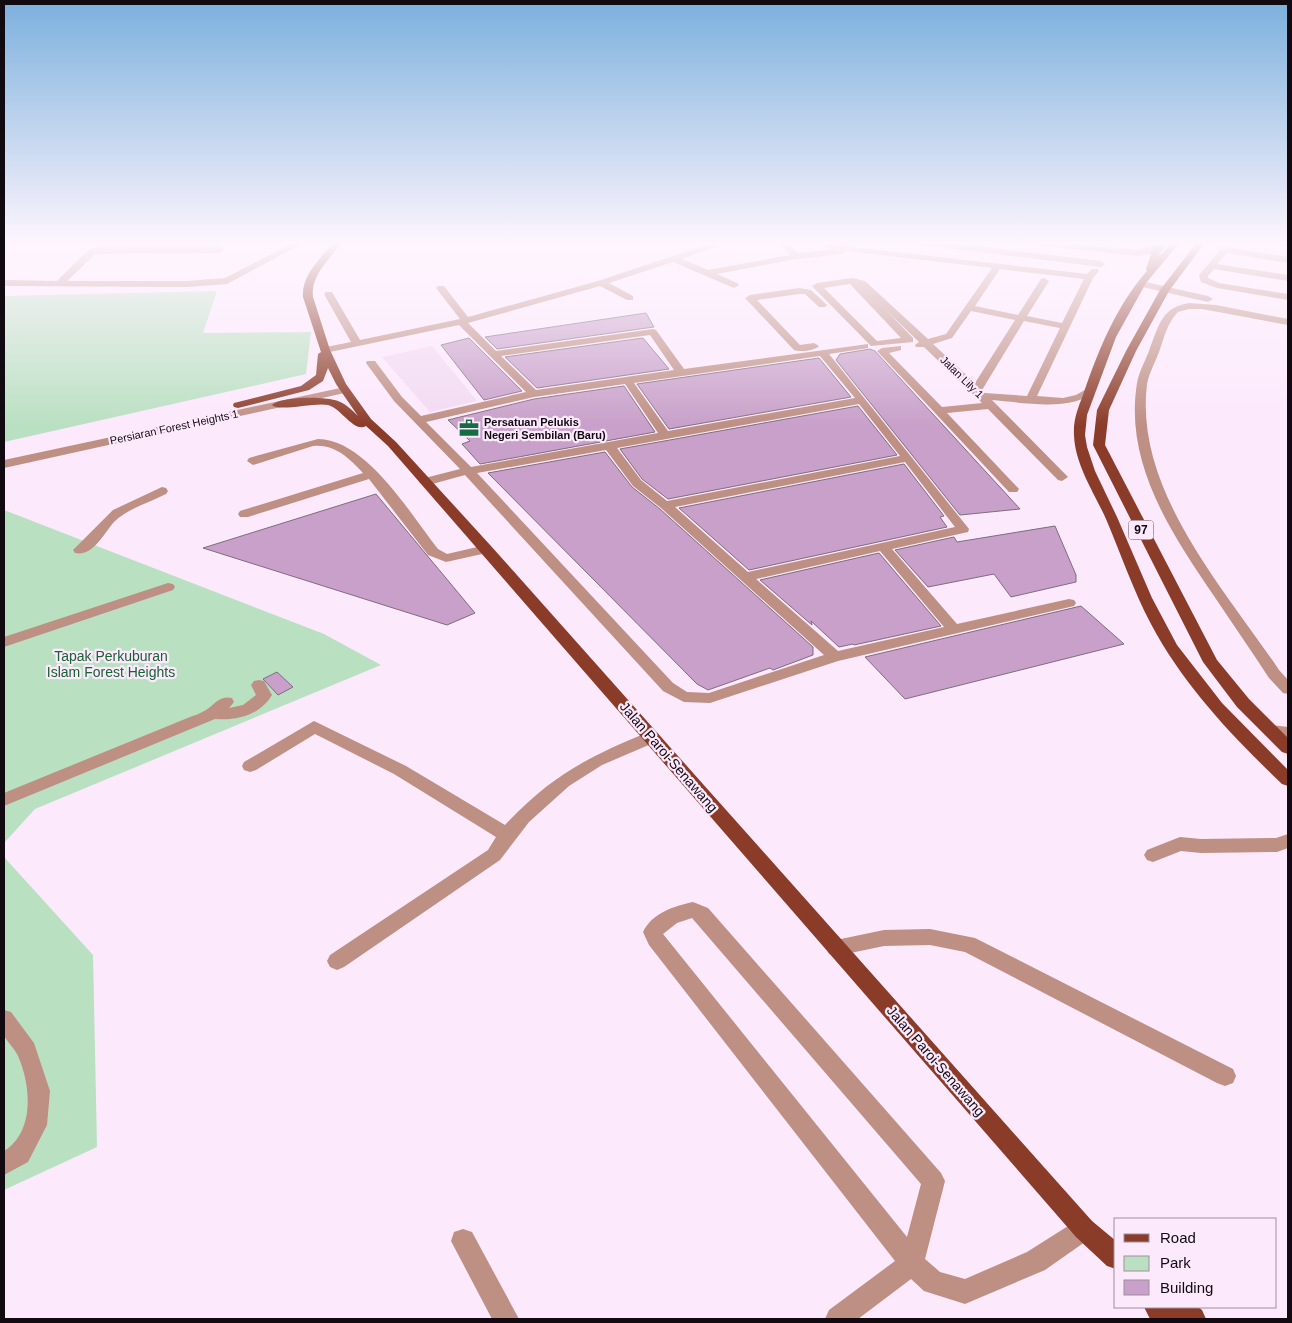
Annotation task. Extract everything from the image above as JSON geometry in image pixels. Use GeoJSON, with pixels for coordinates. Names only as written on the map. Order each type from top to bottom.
{"type":"FeatureCollection","features":[{"type":"Feature","properties":{"kind":"main road","name":"Jalan Paroi-Senawang"},"geometry":{"type":"LineString","coordinates":[[310,303],[323,347],[343,387],[367,421],[392,444],[486,549],[1084,1229],[1112,1255]]}},
{"type":"Feature","properties":{"kind":"main road","name":"97"},"geometry":{"type":"LineString","coordinates":[[1131,303],[1110,338],[1080,420],[1081,445],[1085,465],[1111,516],[1134,574],[1158,625],[1194,682],[1229,724],[1288,780]]}},
{"type":"Feature","properties":{"kind":"main road","name":"97"},"geometry":{"type":"LineString","coordinates":[[1159,303],[1131,351],[1103,410],[1099,445],[1168,583],[1211,662],[1243,703],[1288,748]]}},
{"type":"Feature","properties":{"kind":"main road"},"geometry":{"type":"LineString","coordinates":[[238,405],[314,384],[322,377],[325,368],[323,347]]}},
{"type":"Feature","properties":{"kind":"main road"},"geometry":{"type":"LineString","coordinates":[[277,405],[318,401],[339,405],[370,433],[392,444]]}},
{"type":"Feature","properties":{"kind":"main road"},"geometry":{"type":"LineString","coordinates":[[1157,1308],[1167,1319]]}},
{"type":"Feature","properties":{"kind":"main road"},"geometry":{"type":"LineString","coordinates":[[1179,1308],[1194,1319]]}},
{"type":"Feature","properties":{"kind":"street"},"geometry":{"type":"LineString","coordinates":[[335,303],[357,344]]}},
{"type":"Feature","properties":{"kind":"street"},"geometry":{"type":"LineString","coordinates":[[450,303],[463,321],[534,394]]}},
{"type":"Feature","properties":{"kind":"street"},"geometry":{"type":"LineString","coordinates":[[323,347],[357,344],[463,321],[527,303]]}},
{"type":"Feature","properties":{"kind":"street"},"geometry":{"type":"LineString","coordinates":[[755,303],[798,348],[861,342]]}},
{"type":"Feature","properties":{"kind":"street"},"geometry":{"type":"LineString","coordinates":[[819,303],[861,342]]}},
{"type":"Feature","properties":{"kind":"street"},"geometry":{"type":"LineString","coordinates":[[834,303],[875,344],[909,340],[875,303]]}},
{"type":"Feature","properties":{"kind":"street","name":"Jalan Lily 1"},"geometry":{"type":"LineString","coordinates":[[880,303],[928,344],[1062,477]]}},
{"type":"Feature","properties":{"kind":"street"},"geometry":{"type":"LineString","coordinates":[[973,303],[949,336],[928,344],[887,349],[882,352],[1013,489]]}},
{"type":"Feature","properties":{"kind":"street"},"geometry":{"type":"LineString","coordinates":[[1030,303],[979,393],[1054,401],[1071,400],[1090,390]]}},
{"type":"Feature","properties":{"kind":"street"},"geometry":{"type":"LineString","coordinates":[[1030,398],[1076,303]]}},
{"type":"Feature","properties":{"kind":"street"},"geometry":{"type":"LineString","coordinates":[[1243,303],[1288,313]]}},
{"type":"Feature","properties":{"kind":"street"},"geometry":{"type":"LineString","coordinates":[[1269,303],[1288,306]]}},
{"type":"Feature","properties":{"kind":"street"},"geometry":{"type":"LineString","coordinates":[[1288,322],[1203,306],[1187,305],[1176,308],[1171,313],[1142,382],[1141,424],[1143,441],[1155,484],[1178,533],[1281,674],[1288,689]]}},
{"type":"Feature","properties":{"kind":"street"},"geometry":{"type":"LineString","coordinates":[[969,308],[1065,326]]}},
{"type":"Feature","properties":{"kind":"street"},"geometry":{"type":"LineString","coordinates":[[494,354],[653,332],[681,372]]}},
{"type":"Feature","properties":{"kind":"street"},"geometry":{"type":"LineString","coordinates":[[418,420],[534,394],[822,352],[861,342]]}},
{"type":"Feature","properties":{"kind":"street"},"geometry":{"type":"LineString","coordinates":[[746,577],[962,529],[908,458],[822,352]]}},
{"type":"Feature","properties":{"kind":"street"},"geometry":{"type":"LineString","coordinates":[[371,363],[398,399],[468,471],[668,687],[684,698],[710,698],[835,657],[1069,603]]}},
{"type":"Feature","properties":{"kind":"street"},"geometry":{"type":"LineString","coordinates":[[628,380],[666,434]]}},
{"type":"Feature","properties":{"kind":"street","name":"Persiaran Forest Heights 1"},"geometry":{"type":"LineString","coordinates":[[4,464],[277,405],[343,387]]}},
{"type":"Feature","properties":{"kind":"street","name":"Persiaran Forest Heights 1"},"geometry":{"type":"LineString","coordinates":[[4,454],[238,405],[343,387]]}},
{"type":"Feature","properties":{"kind":"street"},"geometry":{"type":"LineString","coordinates":[[425,482],[468,471],[862,400]]}},
{"type":"Feature","properties":{"kind":"street"},"geometry":{"type":"LineString","coordinates":[[1054,401],[1071,410],[1080,420]]}},
{"type":"Feature","properties":{"kind":"street"},"geometry":{"type":"LineString","coordinates":[[940,411],[990,405]]}},
{"type":"Feature","properties":{"kind":"street"},"geometry":{"type":"LineString","coordinates":[[253,461],[312,443],[329,442],[343,448],[371,474],[433,552],[446,558],[486,549]]}},
{"type":"Feature","properties":{"kind":"street"},"geometry":{"type":"LineString","coordinates":[[609,445],[637,484],[665,505],[835,657]]}},
{"type":"Feature","properties":{"kind":"street"},"geometry":{"type":"LineString","coordinates":[[665,505],[908,458]]}},
{"type":"Feature","properties":{"kind":"street"},"geometry":{"type":"LineString","coordinates":[[244,514],[371,474]]}},
{"type":"Feature","properties":{"kind":"street"},"geometry":{"type":"LineString","coordinates":[[80,550],[89,545],[114,515],[162,491]]}},
{"type":"Feature","properties":{"kind":"street"},"geometry":{"type":"LineString","coordinates":[[882,546],[954,630]]}},
{"type":"Feature","properties":{"kind":"street"},"geometry":{"type":"LineString","coordinates":[[4,642],[168,587]]}},
{"type":"Feature","properties":{"kind":"street"},"geometry":{"type":"LineString","coordinates":[[213,713],[236,712],[259,703],[264,695],[260,685]]}},
{"type":"Feature","properties":{"kind":"street"},"geometry":{"type":"LineString","coordinates":[[4,800],[213,713],[226,702]]}},
{"type":"Feature","properties":{"kind":"street"},"geometry":{"type":"LineString","coordinates":[[250,766],[314,727],[400,770],[507,835]]}},
{"type":"Feature","properties":{"kind":"street"},"geometry":{"type":"LineString","coordinates":[[1271,731],[1288,733]]}},
{"type":"Feature","properties":{"kind":"street"},"geometry":{"type":"LineString","coordinates":[[337,961],[494,855],[507,835],[539,801],[588,766],[652,737]]}},
{"type":"Feature","properties":{"kind":"street"},"geometry":{"type":"LineString","coordinates":[[1153,855],[1180,844],[1201,846],[1277,845],[1288,841]]}},
{"type":"Feature","properties":{"kind":"street"},"geometry":{"type":"LineString","coordinates":[[838,1319],[912,1263],[933,1181],[702,914],[693,910],[683,912],[659,924],[653,932],[656,940],[912,1263],[933,1282],[965,1292],[1036,1261],[1084,1229]]}},
{"type":"Feature","properties":{"kind":"street"},"geometry":{"type":"LineString","coordinates":[[836,948],[884,938],[930,937],[968,944],[1226,1076]]}},
{"type":"Feature","properties":{"kind":"street"},"geometry":{"type":"LineString","coordinates":[[4,1019],[27,1050],[39,1091],[36,1125],[20,1154],[4,1164]]}},
{"type":"Feature","properties":{"kind":"street"},"geometry":{"type":"LineString","coordinates":[[463,1241],[506,1319]]}},
{"type":"Feature","properties":{"kind":"shaded area"},"geometry":{"type":"Polygon","coordinates":[[[432,346],[477,401],[430,412],[382,357],[432,346]]]}},
{"type":"Feature","properties":{"kind":"green space"},"geometry":{"type":"Polygon","coordinates":[[[4,303],[213,303],[203,333],[311,332],[306,374],[4,442],[4,303]]]}},
{"type":"Feature","properties":{"kind":"green space","name":"Tapak Perkuburan Islam Forest Heights"},"geometry":{"type":"Polygon","coordinates":[[[4,510],[324,634],[381,665],[35,809],[4,843],[4,510]]]}},
{"type":"Feature","properties":{"kind":"green space"},"geometry":{"type":"Polygon","coordinates":[[[4,857],[93,955],[97,1147],[4,1190],[4,857]]]}},
{"type":"Feature","properties":{"kind":"building"},"geometry":{"type":"Polygon","coordinates":[[[646,313],[654,327],[497,349],[485,337],[646,313]]]}},
{"type":"Feature","properties":{"kind":"building"},"geometry":{"type":"Polygon","coordinates":[[[469,338],[522,391],[484,400],[441,345],[469,338]]]}},
{"type":"Feature","properties":{"kind":"building"},"geometry":{"type":"Polygon","coordinates":[[[643,338],[669,369],[537,388],[505,357],[643,338]]]}},
{"type":"Feature","properties":{"kind":"building"},"geometry":{"type":"Polygon","coordinates":[[[870,349],[875,351],[1020,509],[960,515],[836,360],[840,354],[870,349]]]}},
{"type":"Feature","properties":{"kind":"building"},"geometry":{"type":"Polygon","coordinates":[[[819,358],[851,397],[669,429],[637,384],[819,358]]]}},
{"type":"Feature","properties":{"kind":"building"},"geometry":{"type":"Polygon","coordinates":[[[624,386],[655,432],[480,464],[462,444],[470,441],[448,420],[534,399],[624,386]]]}},
{"type":"Feature","properties":{"kind":"building"},"geometry":{"type":"Polygon","coordinates":[[[858,406],[897,455],[668,499],[642,479],[620,449],[858,406]]]}},
{"type":"Feature","properties":{"kind":"building"},"geometry":{"type":"Polygon","coordinates":[[[605,452],[632,487],[660,509],[813,647],[813,655],[773,670],[770,668],[708,690],[697,684],[488,473],[605,452]]]}},
{"type":"Feature","properties":{"kind":"building"},"geometry":{"type":"Polygon","coordinates":[[[904,464],[944,516],[940,517],[947,527],[749,570],[679,508],[904,464]]]}},
{"type":"Feature","properties":{"kind":"building"},"geometry":{"type":"Polygon","coordinates":[[[376,494],[475,613],[447,625],[203,548],[376,494]]]}},
{"type":"Feature","properties":{"kind":"building"},"geometry":{"type":"Polygon","coordinates":[[[1055,526],[1076,575],[1076,582],[1011,597],[994,574],[928,587],[895,550],[954,537],[957,542],[1055,526]]]}},
{"type":"Feature","properties":{"kind":"building"},"geometry":{"type":"Polygon","coordinates":[[[879,553],[941,626],[839,647],[811,621],[812,625],[760,580],[879,553]]]}},
{"type":"Feature","properties":{"kind":"building"},"geometry":{"type":"Polygon","coordinates":[[[1081,606],[1124,644],[905,699],[865,657],[1081,606]]]}},
{"type":"Feature","properties":{"kind":"building"},"geometry":{"type":"Polygon","coordinates":[[[277,672],[293,687],[278,695],[263,679],[277,672]]]}},
{"type":"Feature","properties":{"kind":"place","name":"Persatuan Pelukis Negeri Sembilan (Baru)"},"geometry":{"type":"Point","coordinates":[469,428]}}]}
